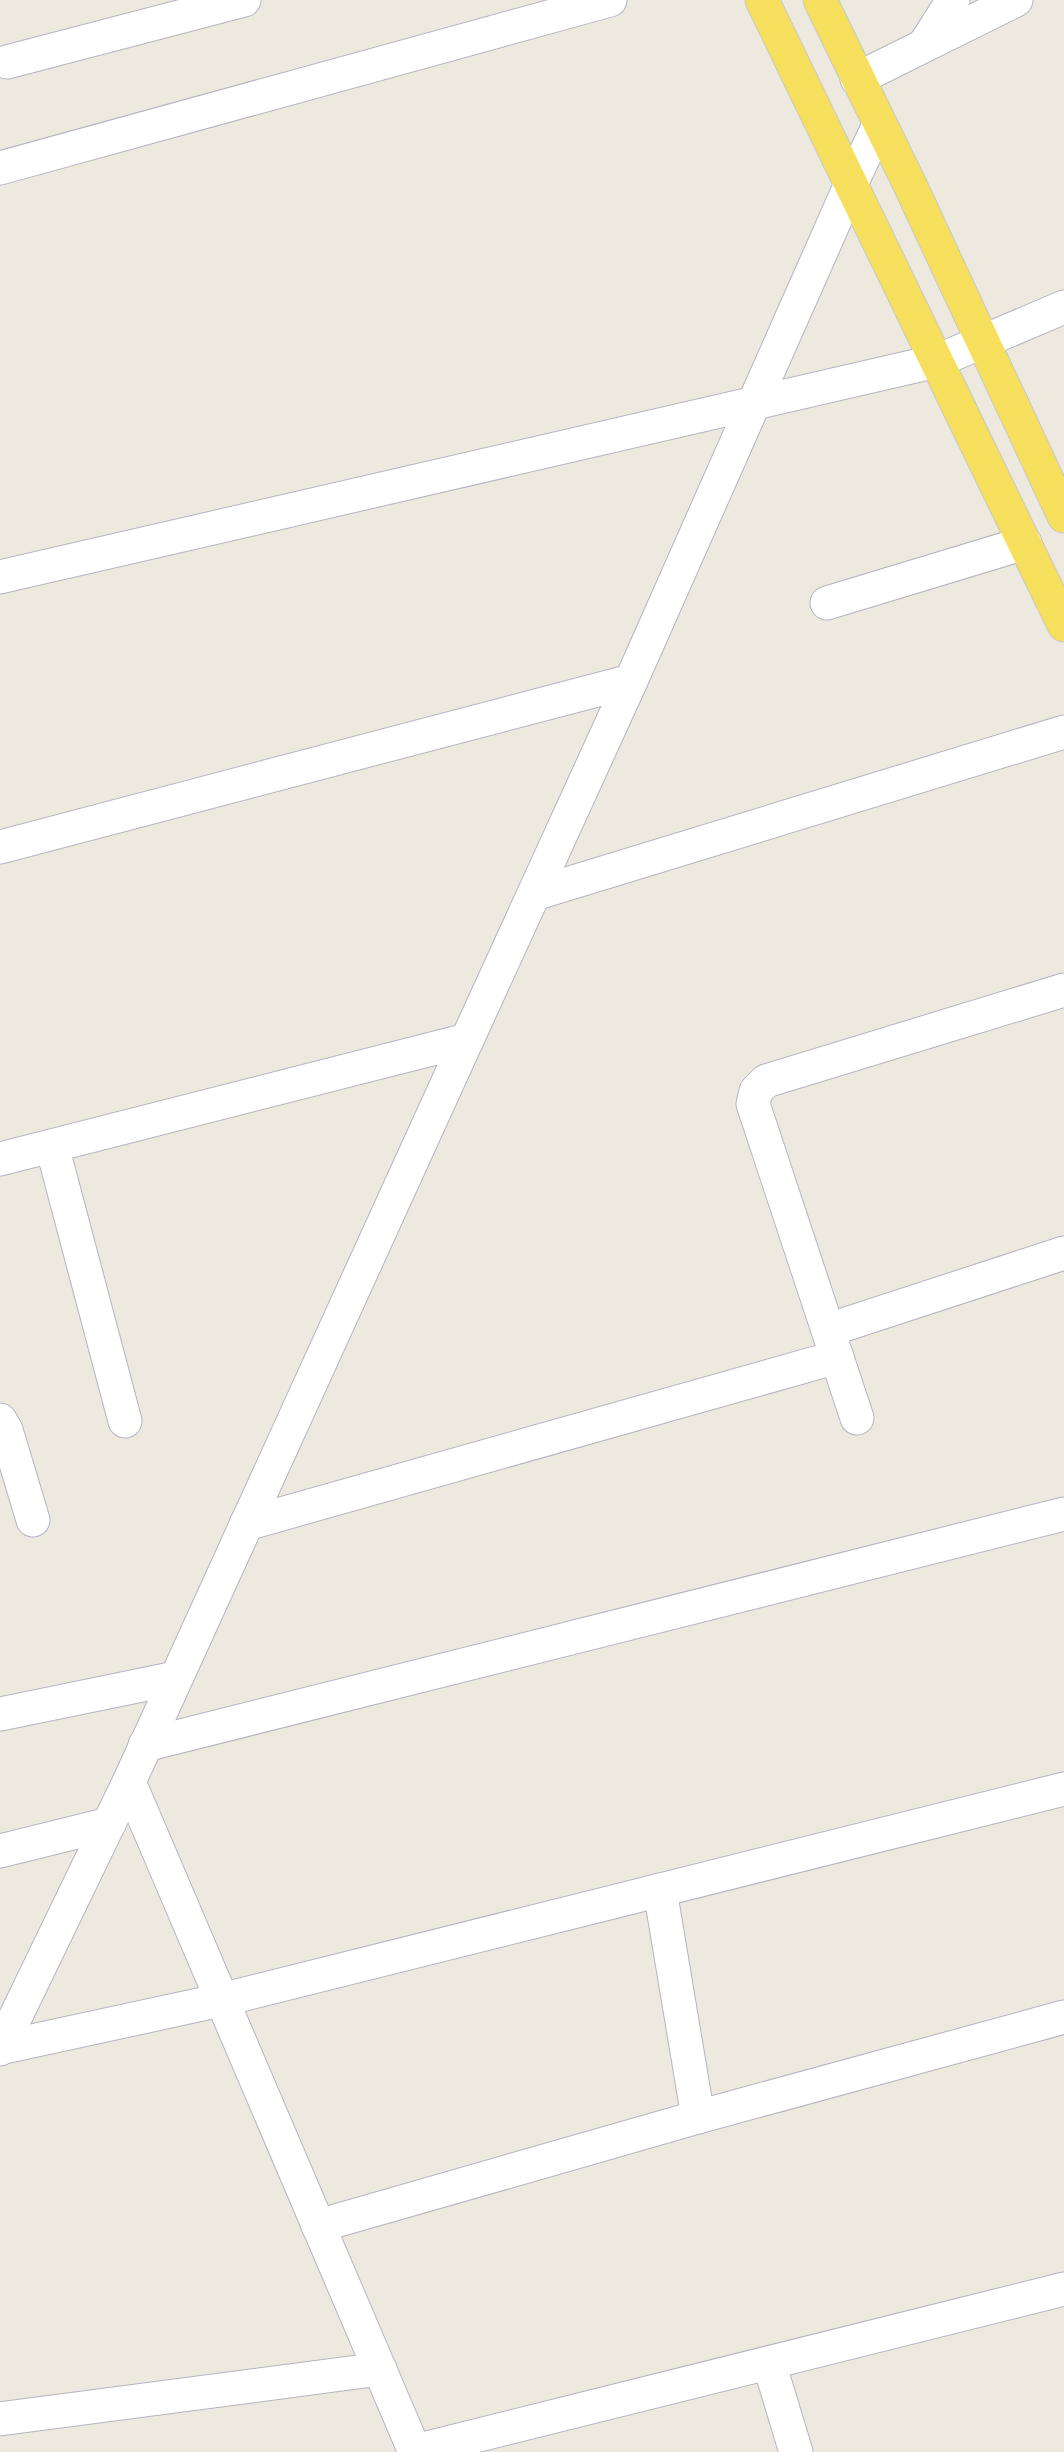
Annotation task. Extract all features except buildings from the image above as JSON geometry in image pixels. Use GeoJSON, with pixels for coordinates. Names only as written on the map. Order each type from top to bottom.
{"type":"FeatureCollection","features":[{"type":"Feature","properties":{"kind":"main road"},"geometry":{"type":"LineString","coordinates":[[762,0],[1064,625]]}},
{"type":"Feature","properties":{"kind":"main road"},"geometry":{"type":"LineString","coordinates":[[820,0],[1064,516]]}},
{"type":"Feature","properties":{"kind":"street"},"geometry":{"type":"LineString","coordinates":[[7,62],[244,0]]}},
{"type":"Feature","properties":{"kind":"street"},"geometry":{"type":"LineString","coordinates":[[0,168],[610,0]]}},
{"type":"Feature","properties":{"kind":"street"},"geometry":{"type":"LineString","coordinates":[[925,44],[953,0]]}},
{"type":"Feature","properties":{"kind":"street"},"geometry":{"type":"LineString","coordinates":[[857,79],[1016,0]]}},
{"type":"Feature","properties":{"kind":"street"},"geometry":{"type":"LineString","coordinates":[[0,2049],[129,1782],[631,681],[879,125]]}},
{"type":"Feature","properties":{"kind":"street"},"geometry":{"type":"LineString","coordinates":[[0,577],[937,361],[1064,307]]}},
{"type":"Feature","properties":{"kind":"street"},"geometry":{"type":"LineString","coordinates":[[827,603],[1025,543]]}},
{"type":"Feature","properties":{"kind":"street"},"geometry":{"type":"LineString","coordinates":[[0,847],[631,681]]}},
{"type":"Feature","properties":{"kind":"street"},"geometry":{"type":"LineString","coordinates":[[534,894],[1064,732]]}},
{"type":"Feature","properties":{"kind":"street"},"geometry":{"type":"LineString","coordinates":[[857,1418],[753,1104],[756,1091],[766,1081],[1064,990]]}},
{"type":"Feature","properties":{"kind":"street"},"geometry":{"type":"LineString","coordinates":[[0,1159],[467,1040]]}},
{"type":"Feature","properties":{"kind":"street"},"geometry":{"type":"LineString","coordinates":[[52,1146],[125,1421]]}},
{"type":"Feature","properties":{"kind":"street"},"geometry":{"type":"LineString","coordinates":[[246,1524],[832,1343],[1064,1253]]}},
{"type":"Feature","properties":{"kind":"street"},"geometry":{"type":"LineString","coordinates":[[0,1420],[6,1430],[33,1520]]}},
{"type":"Feature","properties":{"kind":"street"},"geometry":{"type":"LineString","coordinates":[[145,1745],[1064,1514]]}},
{"type":"Feature","properties":{"kind":"street"},"geometry":{"type":"LineString","coordinates":[[0,1714],[176,1678]]}},
{"type":"Feature","properties":{"kind":"street"},"geometry":{"type":"LineString","coordinates":[[129,1782],[415,2452],[1064,2289]]}},
{"type":"Feature","properties":{"kind":"street"},"geometry":{"type":"LineString","coordinates":[[0,2049],[222,2000],[1064,1789]]}},
{"type":"Feature","properties":{"kind":"street"},"geometry":{"type":"LineString","coordinates":[[0,1851],[109,1824]]}},
{"type":"Feature","properties":{"kind":"street"},"geometry":{"type":"LineString","coordinates":[[660,1890],[698,2117]]}},
{"type":"Feature","properties":{"kind":"street"},"geometry":{"type":"LineString","coordinates":[[318,2226],[698,2117],[1064,2017]]}},
{"type":"Feature","properties":{"kind":"street"},"geometry":{"type":"LineString","coordinates":[[769,2362],[796,2452]]}},
{"type":"Feature","properties":{"kind":"street"},"geometry":{"type":"LineString","coordinates":[[0,2419],[380,2369]]}}]}
